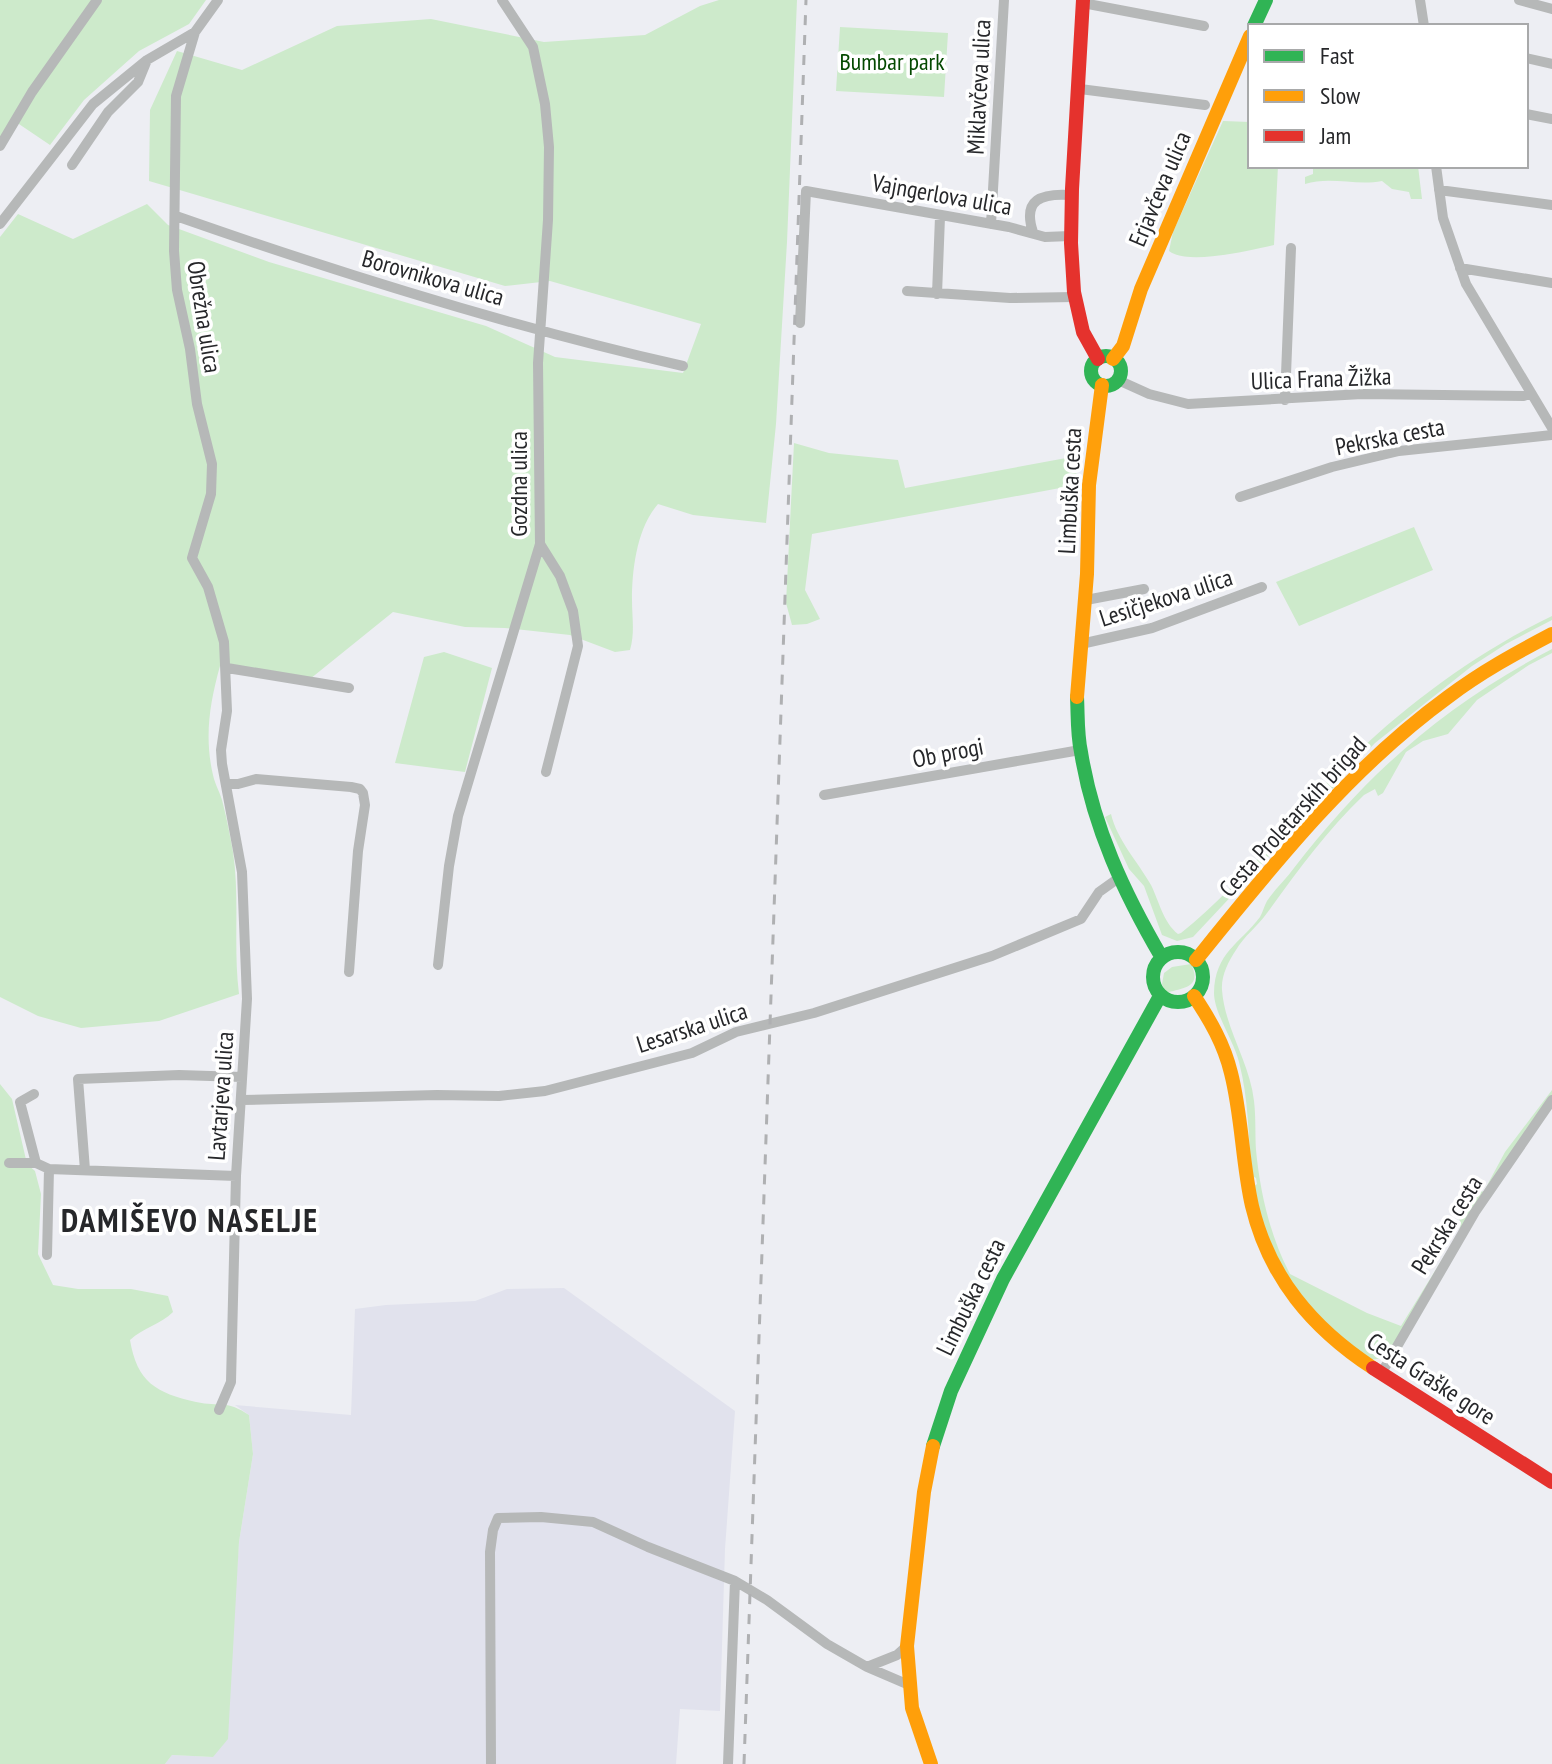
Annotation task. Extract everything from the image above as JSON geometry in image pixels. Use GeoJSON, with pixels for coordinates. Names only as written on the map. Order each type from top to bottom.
{"type":"FeatureCollection","features":[{"type":"Feature","properties":{"kind":"main road"},"geometry":{"type":"LineString","coordinates":[[1255,24],[1266,0]]}},
{"type":"Feature","properties":{"kind":"main road","name":"Limbuška cesta"},"geometry":{"type":"LineString","coordinates":[[1083,2],[1070,236],[1074,297],[1087,349],[1098,359],[1092,366],[1092,375],[1102,385],[1091,461],[1086,600],[1077,693],[1080,750],[1095,816],[1134,913],[1162,958]]}},
{"type":"Feature","properties":{"kind":"main road","name":"Erjavčeva ulica"},"geometry":{"type":"LineString","coordinates":[[1113,359],[1123,346],[1141,289],[1248,41]]}},
{"type":"Feature","properties":{"kind":"main road"},"geometry":{"type":"LineString","coordinates":[[1098,359],[1113,359],[1120,368],[1118,380],[1107,386],[1102,385]]}},
{"type":"Feature","properties":{"kind":"main road","name":"Cesta Proletarskih brigad"},"geometry":{"type":"LineString","coordinates":[[1196,960],[1337,795],[1371,760],[1438,702],[1552,634]]}},
{"type":"Feature","properties":{"kind":"main road"},"geometry":{"type":"LineString","coordinates":[[1183,953],[1196,960],[1203,979],[1194,996],[1173,1002],[1160,996],[1152,977],[1162,958],[1168,954],[1183,953]]}},
{"type":"Feature","properties":{"kind":"main road","name":"Limbuška cesta"},"geometry":{"type":"LineString","coordinates":[[931,1764],[912,1708],[907,1646],[929,1464],[951,1391],[1003,1279],[1160,996]]}},
{"type":"Feature","properties":{"kind":"main road","name":"Cesta Graške gore"},"geometry":{"type":"LineString","coordinates":[[1194,996],[1206,1011],[1226,1049],[1236,1089],[1247,1180],[1257,1224],[1274,1267],[1295,1300],[1327,1335],[1381,1374],[1552,1482]]}},
{"type":"Feature","properties":{"kind":"street"},"geometry":{"type":"LineString","coordinates":[[0,146],[32,92],[97,0]]}},
{"type":"Feature","properties":{"kind":"street","name":"Obrežna ulica"},"geometry":{"type":"LineString","coordinates":[[192,558],[211,494],[212,464],[197,404],[190,349],[177,290],[174,251],[176,96],[195,32],[218,0]]}},
{"type":"Feature","properties":{"kind":"street","name":"Gozdna ulica"},"geometry":{"type":"LineString","coordinates":[[438,965],[458,816],[540,544],[538,363],[550,176],[545,104],[533,47],[502,0]]}},
{"type":"Feature","properties":{"kind":"street","name":"Miklavčeva ulica"},"geometry":{"type":"LineString","coordinates":[[991,224],[1004,0]]}},
{"type":"Feature","properties":{"kind":"street"},"geometry":{"type":"LineString","coordinates":[[1420,0],[1424,24]]}},
{"type":"Feature","properties":{"kind":"street"},"geometry":{"type":"LineString","coordinates":[[1519,0],[1552,9]]}},
{"type":"Feature","properties":{"kind":"street"},"geometry":{"type":"LineString","coordinates":[[1083,2],[1204,26]]}},
{"type":"Feature","properties":{"kind":"street","name":"Obrežna ulica"},"geometry":{"type":"LineString","coordinates":[[0,224],[93,104],[147,60],[195,32]]}},
{"type":"Feature","properties":{"kind":"street"},"geometry":{"type":"LineString","coordinates":[[1528,58],[1552,64]]}},
{"type":"Feature","properties":{"kind":"street","name":"Obrežna ulica"},"geometry":{"type":"LineString","coordinates":[[72,165],[108,112],[138,82],[147,60]]}},
{"type":"Feature","properties":{"kind":"street"},"geometry":{"type":"LineString","coordinates":[[1080,89],[1205,105]]}},
{"type":"Feature","properties":{"kind":"street"},"geometry":{"type":"LineString","coordinates":[[1528,114],[1552,119]]}},
{"type":"Feature","properties":{"kind":"street"},"geometry":{"type":"LineString","coordinates":[[1436,168],[1443,218],[1466,284],[1552,428]]}},
{"type":"Feature","properties":{"kind":"street"},"geometry":{"type":"LineString","coordinates":[[1439,190],[1552,205]]}},
{"type":"Feature","properties":{"kind":"street","name":"Vajngerlova ulica"},"geometry":{"type":"LineString","coordinates":[[800,323],[806,191],[1033,232],[1045,237],[1070,236]]}},
{"type":"Feature","properties":{"kind":"street"},"geometry":{"type":"LineString","coordinates":[[1033,232],[1029,219],[1032,204],[1040,198],[1071,195]]}},
{"type":"Feature","properties":{"kind":"street","name":"Borovnikova ulica"},"geometry":{"type":"LineString","coordinates":[[176,216],[348,274],[540,330],[683,366]]}},
{"type":"Feature","properties":{"kind":"street"},"geometry":{"type":"LineString","coordinates":[[937,294],[940,217]]}},
{"type":"Feature","properties":{"kind":"street"},"geometry":{"type":"LineString","coordinates":[[1285,400],[1291,248]]}},
{"type":"Feature","properties":{"kind":"street"},"geometry":{"type":"LineString","coordinates":[[1460,268],[1552,283]]}},
{"type":"Feature","properties":{"kind":"street"},"geometry":{"type":"LineString","coordinates":[[907,291],[1010,298],[1074,297]]}},
{"type":"Feature","properties":{"kind":"street","name":"Ulica Frana Žižka"},"geometry":{"type":"LineString","coordinates":[[1118,380],[1149,394],[1188,404],[1362,394],[1524,396],[1531,393]]}},
{"type":"Feature","properties":{"kind":"street","name":"Pekrska cesta"},"geometry":{"type":"LineString","coordinates":[[1240,497],[1332,467],[1399,451],[1552,435]]}},
{"type":"Feature","properties":{"kind":"street"},"geometry":{"type":"LineString","coordinates":[[540,544],[560,576],[573,611],[578,646],[546,772]]}},
{"type":"Feature","properties":{"kind":"street","name":"Lavtarjeva ulica"},"geometry":{"type":"LineString","coordinates":[[192,558],[208,587],[224,642],[227,711],[221,750],[242,872],[247,999],[236,1176],[231,1382],[219,1410]]}},
{"type":"Feature","properties":{"kind":"street","name":"Lesičjekova ulica"},"geometry":{"type":"LineString","coordinates":[[1081,644],[1152,628],[1262,587]]}},
{"type":"Feature","properties":{"kind":"street"},"geometry":{"type":"LineString","coordinates":[[1086,600],[1144,589]]}},
{"type":"Feature","properties":{"kind":"street"},"geometry":{"type":"LineString","coordinates":[[227,668],[349,688]]}},
{"type":"Feature","properties":{"kind":"street","name":"Ob progi"},"geometry":{"type":"LineString","coordinates":[[824,795],[1080,750]]}},
{"type":"Feature","properties":{"kind":"street"},"geometry":{"type":"LineString","coordinates":[[226,784],[256,779],[351,787],[363,793],[365,805],[358,851],[349,972]]}},
{"type":"Feature","properties":{"kind":"street","name":"Lesarska ulica"},"geometry":{"type":"LineString","coordinates":[[242,1100],[521,1095],[588,1080],[692,1053],[736,1032],[814,1013],[992,956],[1081,919],[1099,892],[1120,877]]}},
{"type":"Feature","properties":{"kind":"street"},"geometry":{"type":"LineString","coordinates":[[85,1170],[78,1079],[179,1075],[242,1077]]}},
{"type":"Feature","properties":{"kind":"street"},"geometry":{"type":"LineString","coordinates":[[34,1094],[20,1102],[36,1163]]}},
{"type":"Feature","properties":{"kind":"street","name":"Pekrska cesta"},"geometry":{"type":"LineString","coordinates":[[1381,1374],[1475,1212],[1552,1100]]}},
{"type":"Feature","properties":{"kind":"street"},"geometry":{"type":"LineString","coordinates":[[9,1163],[36,1163],[49,1169],[236,1176]]}},
{"type":"Feature","properties":{"kind":"street"},"geometry":{"type":"LineString","coordinates":[[47,1255],[49,1169]]}},
{"type":"Feature","properties":{"kind":"street"},"geometry":{"type":"LineString","coordinates":[[491,1764],[490,1552],[498,1518],[541,1517],[593,1522],[735,1581],[767,1600],[827,1644],[867,1667],[909,1685]]}},
{"type":"Feature","properties":{"kind":"street"},"geometry":{"type":"LineString","coordinates":[[728,1764],[735,1581]]}},
{"type":"Feature","properties":{"kind":"street"},"geometry":{"type":"LineString","coordinates":[[867,1667],[897,1655],[907,1646]]}},
{"type":"Feature","properties":{"kind":"shaded area"},"geometry":{"type":"Polygon","coordinates":[[[564,1288],[735,1411],[725,1549],[720,1711],[680,1709],[676,1764],[165,1764],[172,1755],[213,1757],[233,1626],[239,1542],[253,1454],[249,1415],[235,1405],[351,1415],[355,1309],[475,1301],[507,1289],[564,1288]]]}},
{"type":"Feature","properties":{"kind":"green space"},"geometry":{"type":"Polygon","coordinates":[[[0,0],[206,0],[189,24],[139,51],[84,100],[50,145],[13,120],[0,139],[0,0]]]}},
{"type":"Feature","properties":{"kind":"green space"},"geometry":{"type":"Polygon","coordinates":[[[719,0],[797,0],[787,242],[776,424],[766,523],[693,515],[658,504],[645,525],[637,549],[630,650],[615,652],[570,635],[465,627],[393,612],[310,679],[220,666],[211,706],[209,747],[233,852],[239,994],[159,1021],[81,1028],[38,1016],[0,997],[0,237],[18,214],[73,239],[147,204],[168,225],[269,262],[486,326],[555,357],[683,373],[701,324],[550,281],[505,286],[149,181],[150,110],[177,51],[242,70],[337,26],[431,19],[544,42],[645,35],[700,6],[719,0]]]}},
{"type":"Feature","properties":{"kind":"green space","name":"Bumbar park"},"geometry":{"type":"Polygon","coordinates":[[[840,27],[948,33],[944,97],[836,91],[840,27]]]}},
{"type":"Feature","properties":{"kind":"green space"},"geometry":{"type":"Polygon","coordinates":[[[1223,121],[1248,122],[1248,168],[1278,168],[1274,245],[1220,256],[1190,257],[1169,251],[1173,232],[1223,121]]]}},
{"type":"Feature","properties":{"kind":"green space"},"geometry":{"type":"Polygon","coordinates":[[[1313,168],[1418,168],[1422,199],[1411,199],[1409,192],[1392,189],[1382,181],[1305,184],[1305,177],[1313,174],[1313,168]]]}},
{"type":"Feature","properties":{"kind":"green space"},"geometry":{"type":"Polygon","coordinates":[[[794,443],[829,453],[898,460],[905,488],[1077,456],[1076,485],[812,534],[805,590],[820,619],[792,625],[786,603],[794,443]]]}},
{"type":"Feature","properties":{"kind":"green space"},"geometry":{"type":"Polygon","coordinates":[[[1414,527],[1433,570],[1299,626],[1276,582],[1414,527]]]}},
{"type":"Feature","properties":{"kind":"green space"},"geometry":{"type":"Polygon","coordinates":[[[1552,616],[1552,620],[1472,666],[1375,743],[1193,937],[1177,941],[1162,935],[1144,886],[1129,869],[1105,817],[1111,814],[1123,842],[1151,885],[1165,917],[1178,934],[1181,933],[1240,878],[1331,778],[1381,731],[1462,668],[1552,616]]]}},
{"type":"Feature","properties":{"kind":"green space"},"geometry":{"type":"Polygon","coordinates":[[[1552,649],[1552,653],[1477,700],[1448,734],[1423,741],[1406,752],[1383,793],[1378,796],[1375,789],[1364,795],[1325,837],[1239,945],[1224,974],[1224,1004],[1252,1087],[1263,1198],[1290,1274],[1367,1313],[1401,1326],[1459,1232],[1461,1223],[1456,1207],[1467,1196],[1484,1191],[1505,1152],[1552,1090],[1552,1095],[1520,1139],[1388,1353],[1372,1359],[1344,1344],[1314,1314],[1288,1280],[1272,1252],[1253,1187],[1257,1184],[1252,1176],[1242,1076],[1215,1001],[1215,979],[1224,958],[1260,917],[1273,892],[1350,801],[1380,771],[1477,693],[1552,649]]]}},
{"type":"Feature","properties":{"kind":"green space"},"geometry":{"type":"Polygon","coordinates":[[[444,652],[492,668],[465,772],[395,763],[424,657],[444,652]]]}},
{"type":"Feature","properties":{"kind":"green space"},"geometry":{"type":"Polygon","coordinates":[[[1191,964],[1193,982],[1166,993],[1162,984],[1164,973],[1172,967],[1191,964]]]}},
{"type":"Feature","properties":{"kind":"green space"},"geometry":{"type":"Polygon","coordinates":[[[0,1084],[12,1099],[27,1164],[35,1171],[41,1194],[38,1254],[53,1285],[78,1289],[131,1289],[168,1296],[173,1312],[130,1340],[143,1376],[159,1390],[196,1402],[229,1406],[249,1415],[253,1454],[239,1542],[228,1739],[213,1757],[172,1755],[165,1764],[0,1764],[0,1084]]]}},
{"type":"Feature","properties":{"kind":"railway"},"geometry":{"type":"LineString","coordinates":[[744,1764],[806,0]]}},
{"type":"Feature","properties":{"kind":"traffic: fast"},"geometry":{"type":"LineString","coordinates":[[1255,24],[1266,0]]}},
{"type":"Feature","properties":{"kind":"traffic: fast"},"geometry":{"type":"LineString","coordinates":[[1106,356],[1116,361],[1121,371],[1116,381],[1106,386],[1096,381],[1091,371],[1096,361],[1106,356]]}},
{"type":"Feature","properties":{"kind":"traffic: fast"},"geometry":{"type":"LineString","coordinates":[[1077,697],[1080,745],[1093,807],[1123,884],[1162,958]]}},
{"type":"Feature","properties":{"kind":"traffic: fast"},"geometry":{"type":"LineString","coordinates":[[1178,952],[1196,959],[1203,977],[1196,995],[1178,1002],[1160,995],[1153,977],[1160,959],[1178,952]]}},
{"type":"Feature","properties":{"kind":"traffic: fast"},"geometry":{"type":"LineString","coordinates":[[933,1446],[951,1391],[1003,1279],[1160,996]]}},
{"type":"Feature","properties":{"kind":"traffic: slow"},"geometry":{"type":"LineString","coordinates":[[1113,359],[1123,346],[1141,289],[1248,41]]}},
{"type":"Feature","properties":{"kind":"traffic: slow"},"geometry":{"type":"LineString","coordinates":[[1077,697],[1087,574],[1089,485],[1102,385]]}},
{"type":"Feature","properties":{"kind":"traffic: slow"},"geometry":{"type":"LineString","coordinates":[[1196,960],[1313,820],[1378,755],[1460,688],[1552,634]]}},
{"type":"Feature","properties":{"kind":"traffic: slow"},"geometry":{"type":"LineString","coordinates":[[1194,996],[1216,1033],[1228,1062],[1238,1106],[1252,1206],[1270,1256],[1296,1299],[1312,1318],[1373,1368]]}},
{"type":"Feature","properties":{"kind":"traffic: slow"},"geometry":{"type":"LineString","coordinates":[[931,1764],[912,1708],[907,1646],[924,1492],[933,1446]]}},
{"type":"Feature","properties":{"kind":"traffic: jam"},"geometry":{"type":"LineString","coordinates":[[1083,0],[1071,243],[1074,292],[1083,332],[1098,359]]}},
{"type":"Feature","properties":{"kind":"traffic: jam"},"geometry":{"type":"LineString","coordinates":[[1373,1368],[1552,1482]]}},
{"type":"Feature","properties":{"kind":"district","name":"DAMIŠEVO NASELJE"},"geometry":{"type":"Point","coordinates":[190,1221]}}]}
